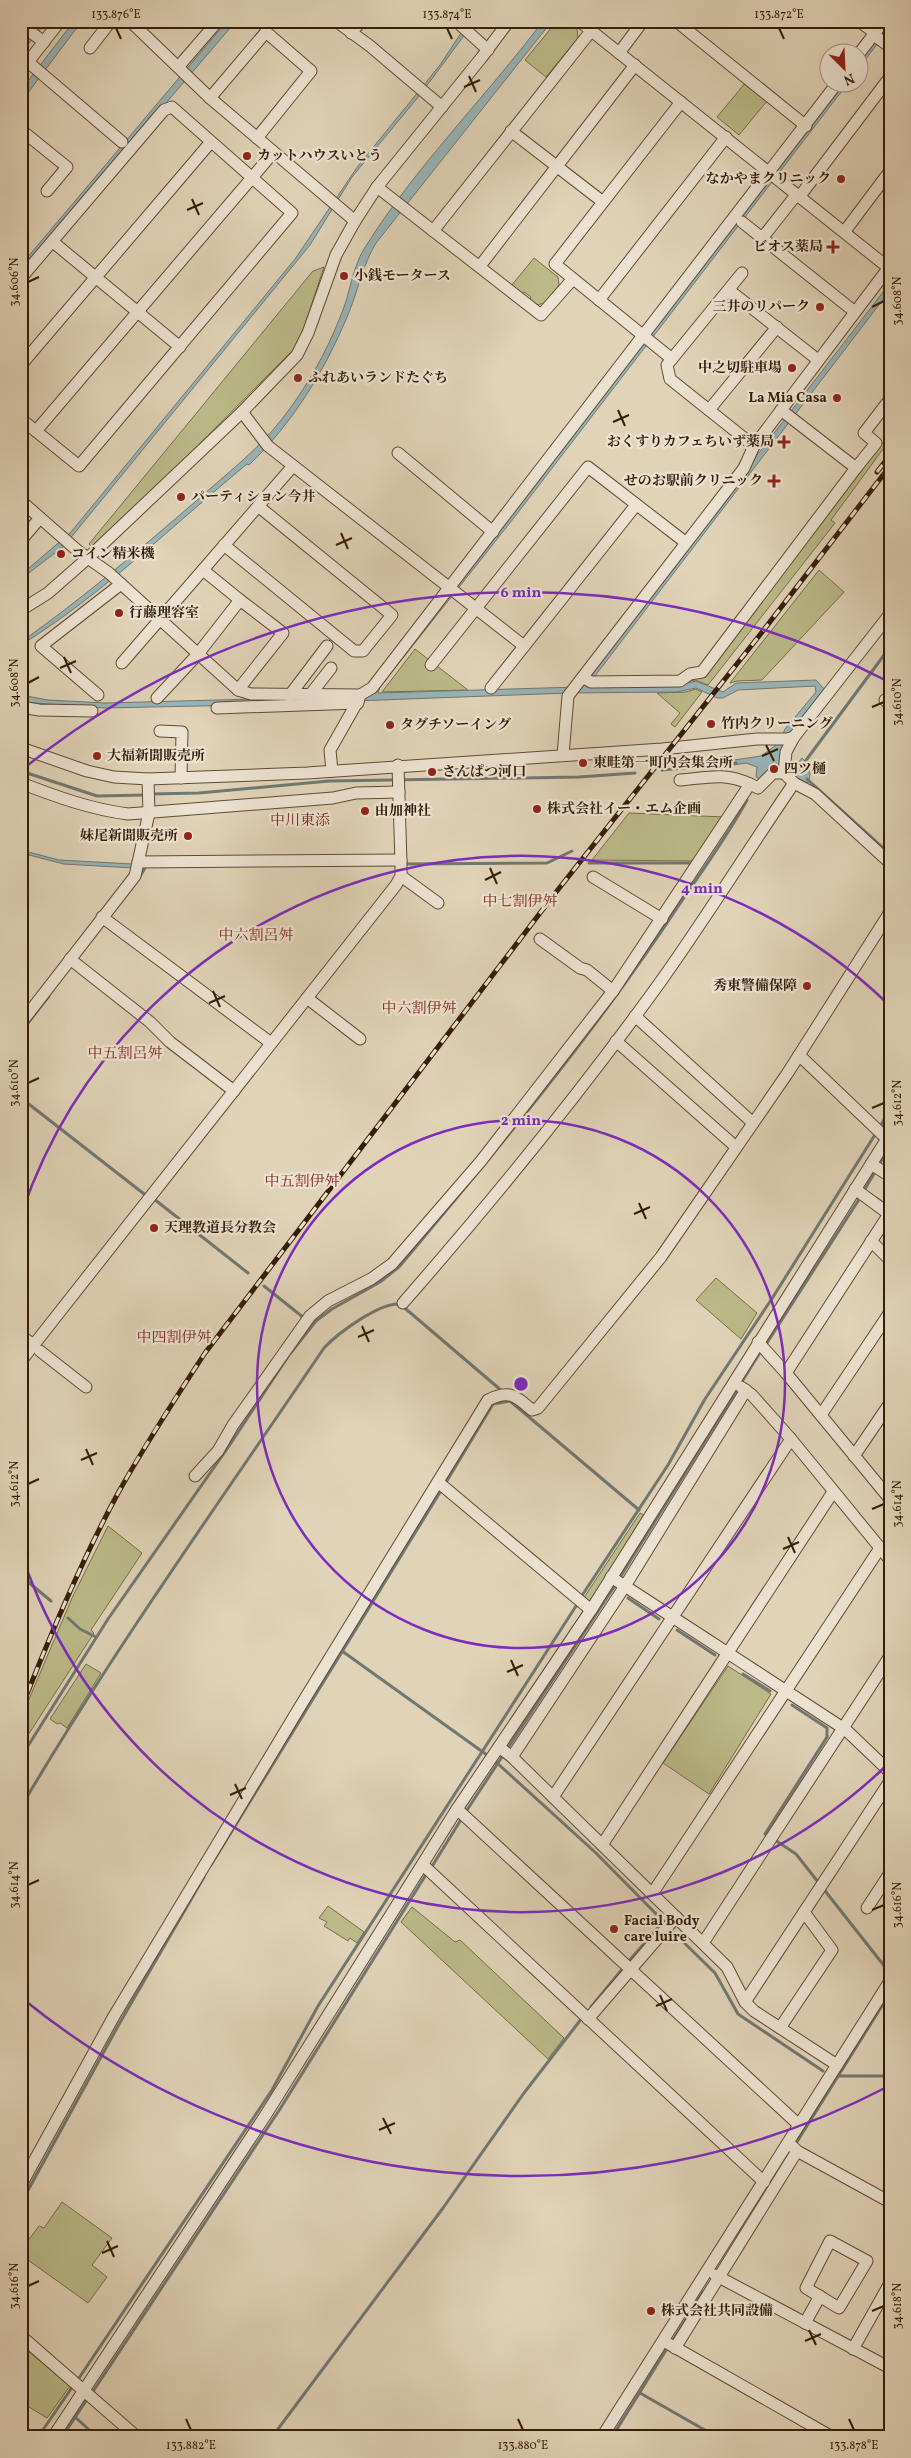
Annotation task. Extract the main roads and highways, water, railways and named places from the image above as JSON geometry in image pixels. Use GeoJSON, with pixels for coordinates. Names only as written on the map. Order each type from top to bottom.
{"type":"FeatureCollection","features":[{"type":"Feature","properties":{"kind":"water"},"geometry":{"type":"Polygon","coordinates":[[[38,21],[47,21],[21,53],[21,43],[38,21]]]}},
{"type":"Feature","properties":{"kind":"water"},"geometry":{"type":"Polygon","coordinates":[[[74,21],[82,21],[21,102],[21,90],[74,21]]]}},
{"type":"Feature","properties":{"kind":"water"},"geometry":{"type":"Polygon","coordinates":[[[227,21],[236,21],[21,273],[21,265],[227,21]]]}},
{"type":"Feature","properties":{"kind":"water"},"geometry":{"type":"Polygon","coordinates":[[[469,21],[475,21],[419,96],[352,177],[310,245],[64,546],[21,579],[21,575],[71,532],[295,259],[358,166],[440,65],[469,21]]]}},
{"type":"Feature","properties":{"kind":"water"},"geometry":{"type":"Polygon","coordinates":[[[543,21],[552,21],[376,243],[367,261],[351,308],[328,358],[293,415],[265,449],[249,465],[247,464],[109,581],[80,604],[21,645],[21,642],[88,591],[174,520],[272,431],[300,395],[329,343],[347,299],[364,249],[405,190],[543,21]]]}},
{"type":"Feature","properties":{"kind":"water"},"geometry":{"type":"Polygon","coordinates":[[[890,22],[890,27],[868,56],[868,50],[890,22]]]}},
{"type":"Feature","properties":{"kind":"water"},"geometry":{"type":"Polygon","coordinates":[[[836,92],[841,92],[513,519],[380,687],[378,693],[578,687],[890,283],[890,290],[872,314],[588,685],[679,685],[696,681],[723,692],[736,683],[816,680],[825,690],[797,728],[789,735],[779,767],[774,766],[760,779],[756,777],[757,767],[746,763],[734,765],[734,760],[761,756],[779,743],[785,729],[816,692],[815,686],[738,690],[723,698],[717,698],[696,688],[677,692],[568,693],[247,705],[104,708],[21,702],[21,695],[48,700],[105,703],[365,696],[836,92]]]}},
{"type":"Feature","properties":{"kind":"water"},"geometry":{"type":"Polygon","coordinates":[[[802,758],[809,770],[808,783],[793,776],[795,767],[802,758]]]}},
{"type":"Feature","properties":{"kind":"water"},"geometry":{"type":"Polygon","coordinates":[[[21,850],[59,860],[133,864],[133,868],[64,864],[21,853],[21,850]]]}},
{"type":"Feature","properties":{"kind":"waterway"},"geometry":{"type":"LineString","coordinates":[[804,763],[890,647]]}},
{"type":"Feature","properties":{"kind":"waterway"},"geometry":{"type":"LineString","coordinates":[[662,770],[736,763]]}},
{"type":"Feature","properties":{"kind":"waterway"},"geometry":{"type":"LineString","coordinates":[[21,771],[97,796],[145,795]]}},
{"type":"Feature","properties":{"kind":"waterway"},"geometry":{"type":"LineString","coordinates":[[151,794],[199,793],[329,781],[579,777],[635,773]]}},
{"type":"Feature","properties":{"kind":"waterway"},"geometry":{"type":"LineString","coordinates":[[807,779],[890,854]]}},
{"type":"Feature","properties":{"kind":"waterway"},"geometry":{"type":"LineString","coordinates":[[21,1757],[108,1619],[229,1446],[289,1355],[316,1321],[332,1309],[380,1282],[399,1267],[472,1179],[614,999],[714,854],[747,800]]}},
{"type":"Feature","properties":{"kind":"waterway"},"geometry":{"type":"LineString","coordinates":[[403,864],[547,863],[572,851]]}},
{"type":"Feature","properties":{"kind":"waterway"},"geometry":{"type":"LineString","coordinates":[[589,863],[693,863]]}},
{"type":"Feature","properties":{"kind":"waterway"},"geometry":{"type":"LineString","coordinates":[[139,878],[145,868]]}},
{"type":"Feature","properties":{"kind":"waterway"},"geometry":{"type":"LineString","coordinates":[[21,1032],[49,996]]}},
{"type":"Feature","properties":{"kind":"waterway"},"geometry":{"type":"LineString","coordinates":[[21,1098],[148,1197]]}},
{"type":"Feature","properties":{"kind":"waterway"},"geometry":{"type":"LineString","coordinates":[[879,1128],[890,1110]]}},
{"type":"Feature","properties":{"kind":"waterway"},"geometry":{"type":"LineString","coordinates":[[581,1597],[668,1465],[705,1399],[773,1297],[876,1133]]}},
{"type":"Feature","properties":{"kind":"waterway"},"geometry":{"type":"LineString","coordinates":[[765,1346],[858,1201],[890,1146]]}},
{"type":"Feature","properties":{"kind":"waterway"},"geometry":{"type":"LineString","coordinates":[[876,1198],[887,1206]]}},
{"type":"Feature","properties":{"kind":"waterway"},"geometry":{"type":"LineString","coordinates":[[154,1199],[248,1273]]}},
{"type":"Feature","properties":{"kind":"waterway"},"geometry":{"type":"LineString","coordinates":[[264,1286],[304,1318]]}},
{"type":"Feature","properties":{"kind":"waterway"},"geometry":{"type":"LineString","coordinates":[[21,1807],[56,1748],[131,1632],[207,1518],[330,1342],[371,1313],[382,1308],[400,1304],[502,1391]]}},
{"type":"Feature","properties":{"kind":"waterway"},"geometry":{"type":"LineString","coordinates":[[619,1579],[761,1351]]}},
{"type":"Feature","properties":{"kind":"waterway"},"geometry":{"type":"LineString","coordinates":[[445,1484],[493,1404],[510,1401],[639,1510]]}},
{"type":"Feature","properties":{"kind":"waterway"},"geometry":{"type":"LineString","coordinates":[[211,1865],[442,1489]]}},
{"type":"Feature","properties":{"kind":"waterway"},"geometry":{"type":"LineString","coordinates":[[21,1576],[51,1601]]}},
{"type":"Feature","properties":{"kind":"waterway"},"geometry":{"type":"LineString","coordinates":[[465,1813],[616,1584]]}},
{"type":"Feature","properties":{"kind":"waterway"},"geometry":{"type":"LineString","coordinates":[[628,1598],[659,1619]]}},
{"type":"Feature","properties":{"kind":"waterway"},"geometry":{"type":"LineString","coordinates":[[77,2381],[272,2090],[318,2006],[578,1603]]}},
{"type":"Feature","properties":{"kind":"waterway"},"geometry":{"type":"LineString","coordinates":[[68,1618],[80,1629],[96,1637]]}},
{"type":"Feature","properties":{"kind":"waterway"},"geometry":{"type":"LineString","coordinates":[[677,1630],[715,1655]]}},
{"type":"Feature","properties":{"kind":"waterway"},"geometry":{"type":"LineString","coordinates":[[342,1651],[487,1755]]}},
{"type":"Feature","properties":{"kind":"waterway"},"geometry":{"type":"LineString","coordinates":[[743,1674],[770,1691]]}},
{"type":"Feature","properties":{"kind":"waterway"},"geometry":{"type":"LineString","coordinates":[[765,1834],[827,1737],[827,1728],[792,1705]]}},
{"type":"Feature","properties":{"kind":"waterway"},"geometry":{"type":"LineString","coordinates":[[496,1762],[596,1853],[665,1923]]}},
{"type":"Feature","properties":{"kind":"waterway"},"geometry":{"type":"LineString","coordinates":[[431,1868],[462,1818]]}},
{"type":"Feature","properties":{"kind":"waterway"},"geometry":{"type":"LineString","coordinates":[[775,1840],[796,1854],[889,1972]]}},
{"type":"Feature","properties":{"kind":"waterway"},"geometry":{"type":"LineString","coordinates":[[92,2393],[280,2109],[427,1873]]}},
{"type":"Feature","properties":{"kind":"waterway"},"geometry":{"type":"LineString","coordinates":[[21,2203],[118,2026],[204,1877]]}},
{"type":"Feature","properties":{"kind":"waterway"},"geometry":{"type":"LineString","coordinates":[[628,1962],[663,1922]]}},
{"type":"Feature","properties":{"kind":"waterway"},"geometry":{"type":"LineString","coordinates":[[669,1928],[715,1973],[738,2014],[823,2071]]}},
{"type":"Feature","properties":{"kind":"waterway"},"geometry":{"type":"LineString","coordinates":[[591,2007],[624,1967]]}},
{"type":"Feature","properties":{"kind":"waterway"},"geometry":{"type":"LineString","coordinates":[[795,2145],[890,1993]]}},
{"type":"Feature","properties":{"kind":"waterway"},"geometry":{"type":"LineString","coordinates":[[272,2437],[443,2208],[524,2093],[582,2018]]}},
{"type":"Feature","properties":{"kind":"waterway"},"geometry":{"type":"LineString","coordinates":[[838,2076],[890,2076]]}},
{"type":"Feature","properties":{"kind":"waterway"},"geometry":{"type":"LineString","coordinates":[[672,2342],[703,2292]]}},
{"type":"Feature","properties":{"kind":"waterway"},"geometry":{"type":"LineString","coordinates":[[612,2437],[668,2347]]}},
{"type":"Feature","properties":{"kind":"waterway"},"geometry":{"type":"LineString","coordinates":[[38,2437],[73,2386]]}},
{"type":"Feature","properties":{"kind":"waterway"},"geometry":{"type":"LineString","coordinates":[[640,2393],[717,2437]]}},
{"type":"Feature","properties":{"kind":"waterway"},"geometry":{"type":"LineString","coordinates":[[62,2437],[88,2398]]}},
{"type":"Feature","properties":{"kind":"waterway"},"geometry":{"type":"LineString","coordinates":[[75,2417],[97,2437]]}},
{"type":"Feature","properties":{"kind":"railway"},"geometry":{"type":"LineString","coordinates":[[877,472],[890,455]]}},
{"type":"Feature","properties":{"kind":"railway"},"geometry":{"type":"LineString","coordinates":[[21,1709],[66,1600],[103,1521],[138,1459],[205,1353],[553,896],[759,636],[890,466]]}},
{"type":"Feature","properties":{"kind":"place","name":"カットハウスいとう"},"geometry":{"type":"Point","coordinates":[247,156]}},
{"type":"Feature","properties":{"kind":"place","name":"なかやまクリニック"},"geometry":{"type":"Point","coordinates":[841,179]}},
{"type":"Feature","properties":{"kind":"place","name":"ビオス薬局"},"geometry":{"type":"Point","coordinates":[833,247]}},
{"type":"Feature","properties":{"kind":"place","name":"小銭モータース"},"geometry":{"type":"Point","coordinates":[344,276]}},
{"type":"Feature","properties":{"kind":"place","name":"三井のリパーク"},"geometry":{"type":"Point","coordinates":[820,307]}},
{"type":"Feature","properties":{"kind":"place","name":"中之切駐車場"},"geometry":{"type":"Point","coordinates":[792,368]}},
{"type":"Feature","properties":{"kind":"place","name":"ふれあいランドたぐち"},"geometry":{"type":"Point","coordinates":[298,378]}},
{"type":"Feature","properties":{"kind":"place","name":"La Mia Casa"},"geometry":{"type":"Point","coordinates":[837,398]}},
{"type":"Feature","properties":{"kind":"place","name":"おくすりカフェちいず薬局"},"geometry":{"type":"Point","coordinates":[784,442]}},
{"type":"Feature","properties":{"kind":"place","name":"せのお駅前クリニック"},"geometry":{"type":"Point","coordinates":[774,481]}},
{"type":"Feature","properties":{"kind":"place","name":"パーティション今井"},"geometry":{"type":"Point","coordinates":[181,497]}},
{"type":"Feature","properties":{"kind":"place","name":"コイン精米機"},"geometry":{"type":"Point","coordinates":[61,554]}},
{"type":"Feature","properties":{"kind":"place","name":"行藤理容室"},"geometry":{"type":"Point","coordinates":[119,613]}},
{"type":"Feature","properties":{"kind":"place","name":"竹内クリーニング"},"geometry":{"type":"Point","coordinates":[711,724]}},
{"type":"Feature","properties":{"kind":"place","name":"タグチソーイング"},"geometry":{"type":"Point","coordinates":[390,725]}},
{"type":"Feature","properties":{"kind":"place","name":"大福新聞販売所"},"geometry":{"type":"Point","coordinates":[97,756]}},
{"type":"Feature","properties":{"kind":"place","name":"東畦第一町内会集会所"},"geometry":{"type":"Point","coordinates":[583,763]}},
{"type":"Feature","properties":{"kind":"place","name":"四ツ樋"},"geometry":{"type":"Point","coordinates":[774,769]}},
{"type":"Feature","properties":{"kind":"place","name":"さんぱつ河口"},"geometry":{"type":"Point","coordinates":[432,772]}},
{"type":"Feature","properties":{"kind":"place","name":"株式会社イー・エム企画"},"geometry":{"type":"Point","coordinates":[537,809]}},
{"type":"Feature","properties":{"kind":"place","name":"由加神社"},"geometry":{"type":"Point","coordinates":[365,811]}},
{"type":"Feature","properties":{"kind":"place","name":"妹尾新聞販売所"},"geometry":{"type":"Point","coordinates":[188,836]}},
{"type":"Feature","properties":{"kind":"place","name":"秀東警備保障"},"geometry":{"type":"Point","coordinates":[807,986]}},
{"type":"Feature","properties":{"kind":"place","name":"天理教道長分教会"},"geometry":{"type":"Point","coordinates":[154,1228]}},
{"type":"Feature","properties":{"kind":"place","name":"Facial Body care luire"},"geometry":{"type":"Point","coordinates":[614,1929]}},
{"type":"Feature","properties":{"kind":"place","name":"株式会社共同設備"},"geometry":{"type":"Point","coordinates":[651,2311]}},
{"type":"Feature","properties":{"kind":"district","name":"中川東添"},"geometry":{"type":"Point","coordinates":[300,821]}},
{"type":"Feature","properties":{"kind":"district","name":"中七割伊舛"},"geometry":{"type":"Point","coordinates":[520,902]}},
{"type":"Feature","properties":{"kind":"district","name":"中六割呂舛"},"geometry":{"type":"Point","coordinates":[256,936]}},
{"type":"Feature","properties":{"kind":"district","name":"中六割伊舛"},"geometry":{"type":"Point","coordinates":[419,1009]}},
{"type":"Feature","properties":{"kind":"district","name":"中五割呂舛"},"geometry":{"type":"Point","coordinates":[125,1054]}},
{"type":"Feature","properties":{"kind":"district","name":"中五割伊舛"},"geometry":{"type":"Point","coordinates":[302,1182]}},
{"type":"Feature","properties":{"kind":"district","name":"中四割伊舛"},"geometry":{"type":"Point","coordinates":[174,1338]}}]}
